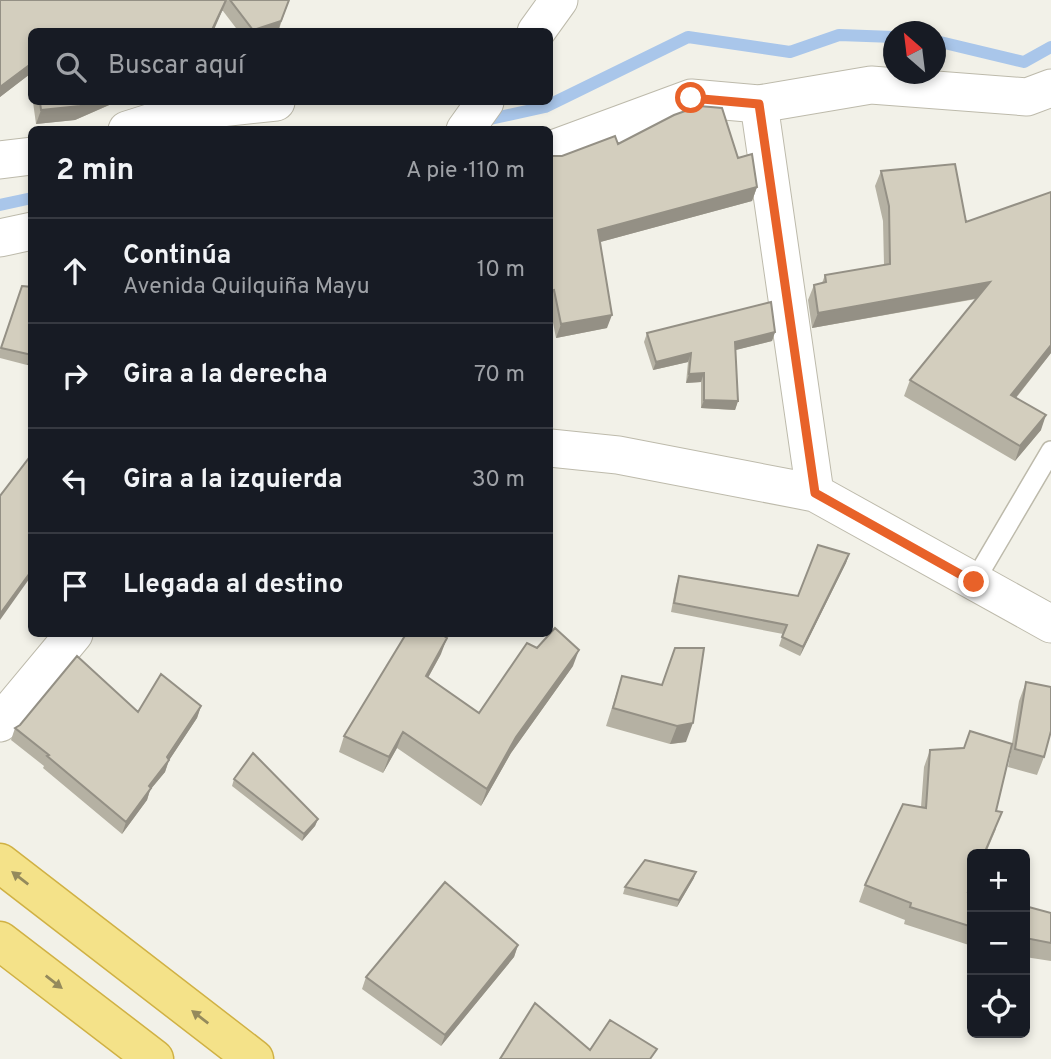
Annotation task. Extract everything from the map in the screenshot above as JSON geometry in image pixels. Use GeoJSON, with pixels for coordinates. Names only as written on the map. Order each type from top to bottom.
{"type":"FeatureCollection","features":[{"type":"Feature","properties":{"kind":"highway"},"geometry":{"type":"LineString","coordinates":[[0,863],[254,1059]]}},
{"type":"Feature","properties":{"kind":"highway"},"geometry":{"type":"LineString","coordinates":[[0,940],[154,1059]]}},
{"type":"Feature","properties":{"kind":"street"},"geometry":{"type":"LineString","coordinates":[[540,28],[559,0]]}},
{"type":"Feature","properties":{"kind":"street"},"geometry":{"type":"LineString","coordinates":[[553,149],[691,98],[759,104],[871,85],[1027,97],[1051,88]]}},
{"type":"Feature","properties":{"kind":"street"},"geometry":{"type":"LineString","coordinates":[[759,104],[815,493]]}},
{"type":"Feature","properties":{"kind":"street"},"geometry":{"type":"LineString","coordinates":[[140,126],[184,112],[248,105]]}},
{"type":"Feature","properties":{"kind":"street"},"geometry":{"type":"LineString","coordinates":[[468,126],[483,105]]}},
{"type":"Feature","properties":{"kind":"street"},"geometry":{"type":"LineString","coordinates":[[0,160],[28,156]]}},
{"type":"Feature","properties":{"kind":"street"},"geometry":{"type":"LineString","coordinates":[[0,238],[28,232]]}},
{"type":"Feature","properties":{"kind":"street"},"geometry":{"type":"LineString","coordinates":[[553,448],[618,455],[815,493],[1051,624]]}},
{"type":"Feature","properties":{"kind":"street"},"geometry":{"type":"LineString","coordinates":[[0,723],[72,637]]}},
{"type":"Feature","properties":{"kind":"lane"},"geometry":{"type":"LineString","coordinates":[[974,582],[1051,451]]}},
{"type":"Feature","properties":{"kind":"building"},"geometry":{"type":"Polygon","coordinates":[[[0,0],[226,0],[213,28],[28,28],[28,66],[0,87],[0,0]]]}},
{"type":"Feature","properties":{"kind":"building"},"geometry":{"type":"Polygon","coordinates":[[[230,0],[289,0],[281,21],[251,28],[230,0]]]}},
{"type":"Feature","properties":{"kind":"building"},"geometry":{"type":"Polygon","coordinates":[[[40,105],[82,105],[80,106],[41,110],[40,105]]]}},
{"type":"Feature","properties":{"kind":"building"},"geometry":{"type":"Polygon","coordinates":[[[699,106],[722,108],[738,158],[752,154],[757,187],[598,230],[612,315],[561,324],[553,290],[553,156],[562,156],[615,136],[618,144],[674,115],[699,106]]]}},
{"type":"Feature","properties":{"kind":"building"},"geometry":{"type":"Polygon","coordinates":[[[955,164],[966,222],[1051,192],[1051,345],[1011,395],[1046,415],[1020,446],[910,380],[990,282],[818,313],[814,285],[826,282],[825,275],[890,264],[889,206],[881,171],[955,164]]]}},
{"type":"Feature","properties":{"kind":"building"},"geometry":{"type":"Polygon","coordinates":[[[22,286],[28,287],[28,354],[1,348],[22,286]]]}},
{"type":"Feature","properties":{"kind":"building"},"geometry":{"type":"Polygon","coordinates":[[[771,302],[775,332],[735,342],[738,401],[704,400],[704,373],[689,374],[691,353],[656,362],[647,333],[771,302]]]}},
{"type":"Feature","properties":{"kind":"building"},"geometry":{"type":"Polygon","coordinates":[[[28,459],[28,576],[0,614],[0,496],[28,459]]]}},
{"type":"Feature","properties":{"kind":"building"},"geometry":{"type":"Polygon","coordinates":[[[818,545],[849,554],[803,647],[782,637],[787,625],[674,603],[679,576],[798,596],[818,545]]]}},
{"type":"Feature","properties":{"kind":"building"},"geometry":{"type":"Polygon","coordinates":[[[555,628],[579,650],[516,737],[487,789],[403,732],[389,757],[344,736],[404,637],[447,638],[426,676],[479,713],[527,643],[537,648],[547,637],[553,637],[555,628]]]}},
{"type":"Feature","properties":{"kind":"building"},"geometry":{"type":"Polygon","coordinates":[[[675,648],[704,648],[693,723],[677,726],[613,708],[622,676],[662,685],[675,648]]]}},
{"type":"Feature","properties":{"kind":"building"},"geometry":{"type":"Polygon","coordinates":[[[77,656],[138,712],[161,674],[201,706],[167,757],[169,760],[149,786],[151,788],[126,822],[15,728],[77,656]]]}},
{"type":"Feature","properties":{"kind":"building"},"geometry":{"type":"Polygon","coordinates":[[[1026,682],[1051,687],[1051,731],[1044,757],[1015,749],[1026,682]]]}},
{"type":"Feature","properties":{"kind":"building"},"geometry":{"type":"Polygon","coordinates":[[[970,731],[1012,744],[996,811],[1002,812],[986,849],[967,849],[967,925],[910,907],[911,903],[865,885],[903,804],[926,808],[930,750],[964,748],[970,731]]]}},
{"type":"Feature","properties":{"kind":"building"},"geometry":{"type":"Polygon","coordinates":[[[253,753],[318,819],[304,834],[234,779],[253,753]]]}},
{"type":"Feature","properties":{"kind":"building"},"geometry":{"type":"Polygon","coordinates":[[[645,860],[696,872],[679,900],[625,887],[645,860]]]}},
{"type":"Feature","properties":{"kind":"building"},"geometry":{"type":"Polygon","coordinates":[[[445,882],[518,945],[445,1035],[366,977],[445,882]]]}},
{"type":"Feature","properties":{"kind":"building"},"geometry":{"type":"Polygon","coordinates":[[[1030,907],[1051,913],[1051,943],[1030,939],[1030,907]]]}},
{"type":"Feature","properties":{"kind":"building"},"geometry":{"type":"Polygon","coordinates":[[[535,1003],[590,1050],[610,1020],[657,1049],[650,1059],[500,1059],[535,1003]]]}},
{"type":"Feature","properties":{"kind":"waterway"},"geometry":{"type":"LineString","coordinates":[[553,103],[688,37],[790,52],[839,35],[883,37]]}},
{"type":"Feature","properties":{"kind":"waterway"},"geometry":{"type":"LineString","coordinates":[[946,43],[1024,62],[1051,47]]}},
{"type":"Feature","properties":{"kind":"waterway"},"geometry":{"type":"LineString","coordinates":[[481,121],[549,105]]}},
{"type":"Feature","properties":{"kind":"waterway"},"geometry":{"type":"LineString","coordinates":[[0,205],[28,199]]}},
{"type":"Feature","properties":{"kind":"route"},"geometry":{"type":"LineString","coordinates":[[691,98],[759,104],[815,493],[974,582]]}}]}
